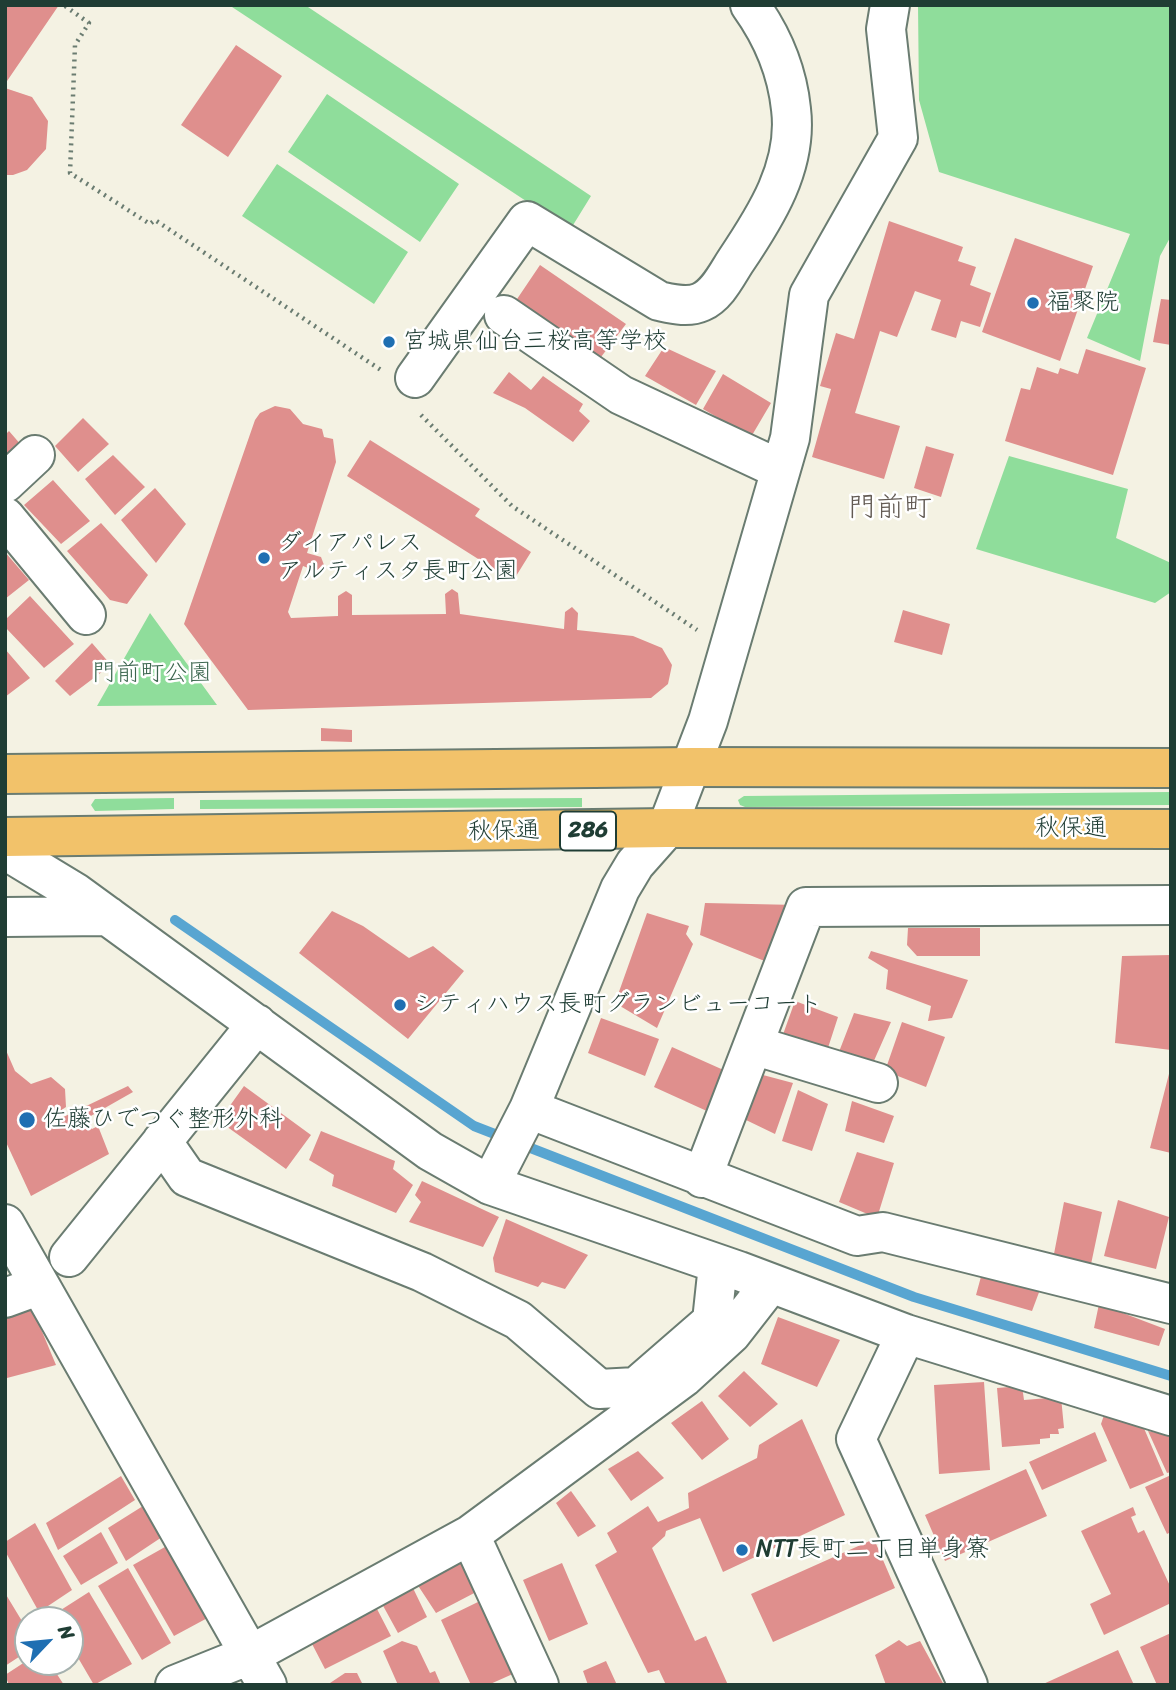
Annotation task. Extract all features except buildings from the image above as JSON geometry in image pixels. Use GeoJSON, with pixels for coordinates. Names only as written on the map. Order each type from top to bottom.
{"type":"FeatureCollection","features":[{"type":"Feature","properties":{"kind":"highway"},"geometry":{"type":"LineString","coordinates":[[5,774],[692,767],[1171,768]]}},
{"type":"Feature","properties":{"kind":"highway","name":"秋保通"},"geometry":{"type":"LineString","coordinates":[[5,837],[667,828],[1171,829]]}},
{"type":"Feature","properties":{"kind":"street"},"geometry":{"type":"LineString","coordinates":[[406,387],[527,221],[659,301],[683,306],[698,304],[712,296],[758,228],[781,183],[792,145],[792,110],[785,68],[766,28],[750,5]]}},
{"type":"Feature","properties":{"kind":"street"},"geometry":{"type":"LineString","coordinates":[[496,1175],[526,1115],[620,889],[635,864],[667,828],[708,721],[790,438],[809,295],[898,138],[887,29],[890,5]]}},
{"type":"Feature","properties":{"kind":"street"},"geometry":{"type":"LineString","coordinates":[[504,315],[621,395],[779,469]]}},
{"type":"Feature","properties":{"kind":"street"},"geometry":{"type":"LineString","coordinates":[[5,482],[35,455]]}},
{"type":"Feature","properties":{"kind":"street"},"geometry":{"type":"LineString","coordinates":[[5,517],[86,615]]}},
{"type":"Feature","properties":{"kind":"street"},"geometry":{"type":"LineString","coordinates":[[5,850],[108,916],[430,1151],[718,1265],[906,1334],[1171,1416]]}},
{"type":"Feature","properties":{"kind":"street"},"geometry":{"type":"LineString","coordinates":[[702,1178],[806,907],[1171,905]]}},
{"type":"Feature","properties":{"kind":"street"},"geometry":{"type":"LineString","coordinates":[[5,917],[108,916]]}},
{"type":"Feature","properties":{"kind":"street"},"geometry":{"type":"LineString","coordinates":[[69,1257],[257,1024]]}},
{"type":"Feature","properties":{"kind":"street"},"geometry":{"type":"LineString","coordinates":[[753,1045],[878,1083]]}},
{"type":"Feature","properties":{"kind":"street"},"geometry":{"type":"LineString","coordinates":[[526,1115],[857,1236],[883,1232],[1171,1304]]}},
{"type":"Feature","properties":{"kind":"street"},"geometry":{"type":"LineString","coordinates":[[162,1141],[187,1177],[422,1272],[518,1320],[599,1389],[636,1387],[712,1321],[718,1265]]}},
{"type":"Feature","properties":{"kind":"street"},"geometry":{"type":"LineString","coordinates":[[5,1224],[22,1292],[260,1669]]}},
{"type":"Feature","properties":{"kind":"street"},"geometry":{"type":"LineString","coordinates":[[175,1685],[260,1669],[470,1535],[684,1377],[731,1334],[770,1284]]}},
{"type":"Feature","properties":{"kind":"street"},"geometry":{"type":"LineString","coordinates":[[906,1334],[856,1439],[968,1685]]}},
{"type":"Feature","properties":{"kind":"street"},"geometry":{"type":"LineString","coordinates":[[470,1535],[539,1685]]}},
{"type":"Feature","properties":{"kind":"path"},"geometry":{"type":"LineString","coordinates":[[65,6],[89,23],[75,45],[69,173],[150,224],[155,220],[406,387],[512,506],[699,632]]}},
{"type":"Feature","properties":{"kind":"green space"},"geometry":{"type":"Polygon","coordinates":[[[229,5],[305,5],[591,196],[570,230],[229,5]]]}},
{"type":"Feature","properties":{"kind":"green space"},"geometry":{"type":"Polygon","coordinates":[[[918,5],[1171,5],[1171,236],[1160,256],[1140,361],[1087,338],[1130,234],[939,172],[919,100],[918,5]]]}},
{"type":"Feature","properties":{"kind":"green space"},"geometry":{"type":"Polygon","coordinates":[[[327,94],[459,184],[420,242],[288,152],[327,94]]]}},
{"type":"Feature","properties":{"kind":"green space"},"geometry":{"type":"Polygon","coordinates":[[[277,164],[408,252],[374,304],[242,216],[277,164]]]}},
{"type":"Feature","properties":{"kind":"green space"},"geometry":{"type":"Polygon","coordinates":[[[1009,456],[1128,489],[1116,538],[1171,563],[1171,592],[1155,603],[976,549],[1009,456]]]}},
{"type":"Feature","properties":{"kind":"green space","name":"門前町公園"},"geometry":{"type":"Polygon","coordinates":[[[150,613],[217,705],[97,706],[150,613]]]}},
{"type":"Feature","properties":{"kind":"green space"},"geometry":{"type":"Polygon","coordinates":[[[1171,792],[1171,805],[745,807],[740,805],[738,800],[744,796],[1171,792]]]}},
{"type":"Feature","properties":{"kind":"green space"},"geometry":{"type":"Polygon","coordinates":[[[174,798],[174,809],[95,811],[91,805],[95,799],[174,798]]]}},
{"type":"Feature","properties":{"kind":"green space"},"geometry":{"type":"Polygon","coordinates":[[[582,798],[582,807],[200,809],[200,800],[582,798]]]}},
{"type":"Feature","properties":{"kind":"waterway"},"geometry":{"type":"LineString","coordinates":[[175,920],[474,1126],[914,1297],[1171,1376]]}},
{"type":"Feature","properties":{"kind":"place","name":"福聚院"},"geometry":{"type":"Point","coordinates":[1033,303]}},
{"type":"Feature","properties":{"kind":"place","name":"宮城県仙台三桜高等学校"},"geometry":{"type":"Point","coordinates":[389,342]}},
{"type":"Feature","properties":{"kind":"place","name":"ダイアパレス アルティスタ長町公園"},"geometry":{"type":"Point","coordinates":[264,558]}},
{"type":"Feature","properties":{"kind":"place","name":"シティハウス長町グランビューコート"},"geometry":{"type":"Point","coordinates":[400,1005]}},
{"type":"Feature","properties":{"kind":"place","name":"佐藤ひでつぐ整形外科"},"geometry":{"type":"Point","coordinates":[27,1120]}},
{"type":"Feature","properties":{"kind":"place","name":"NTT長町二丁目単身寮"},"geometry":{"type":"Point","coordinates":[742,1550]}},
{"type":"Feature","properties":{"kind":"district","name":"門前町"},"geometry":{"type":"Point","coordinates":[890,509]}}]}
